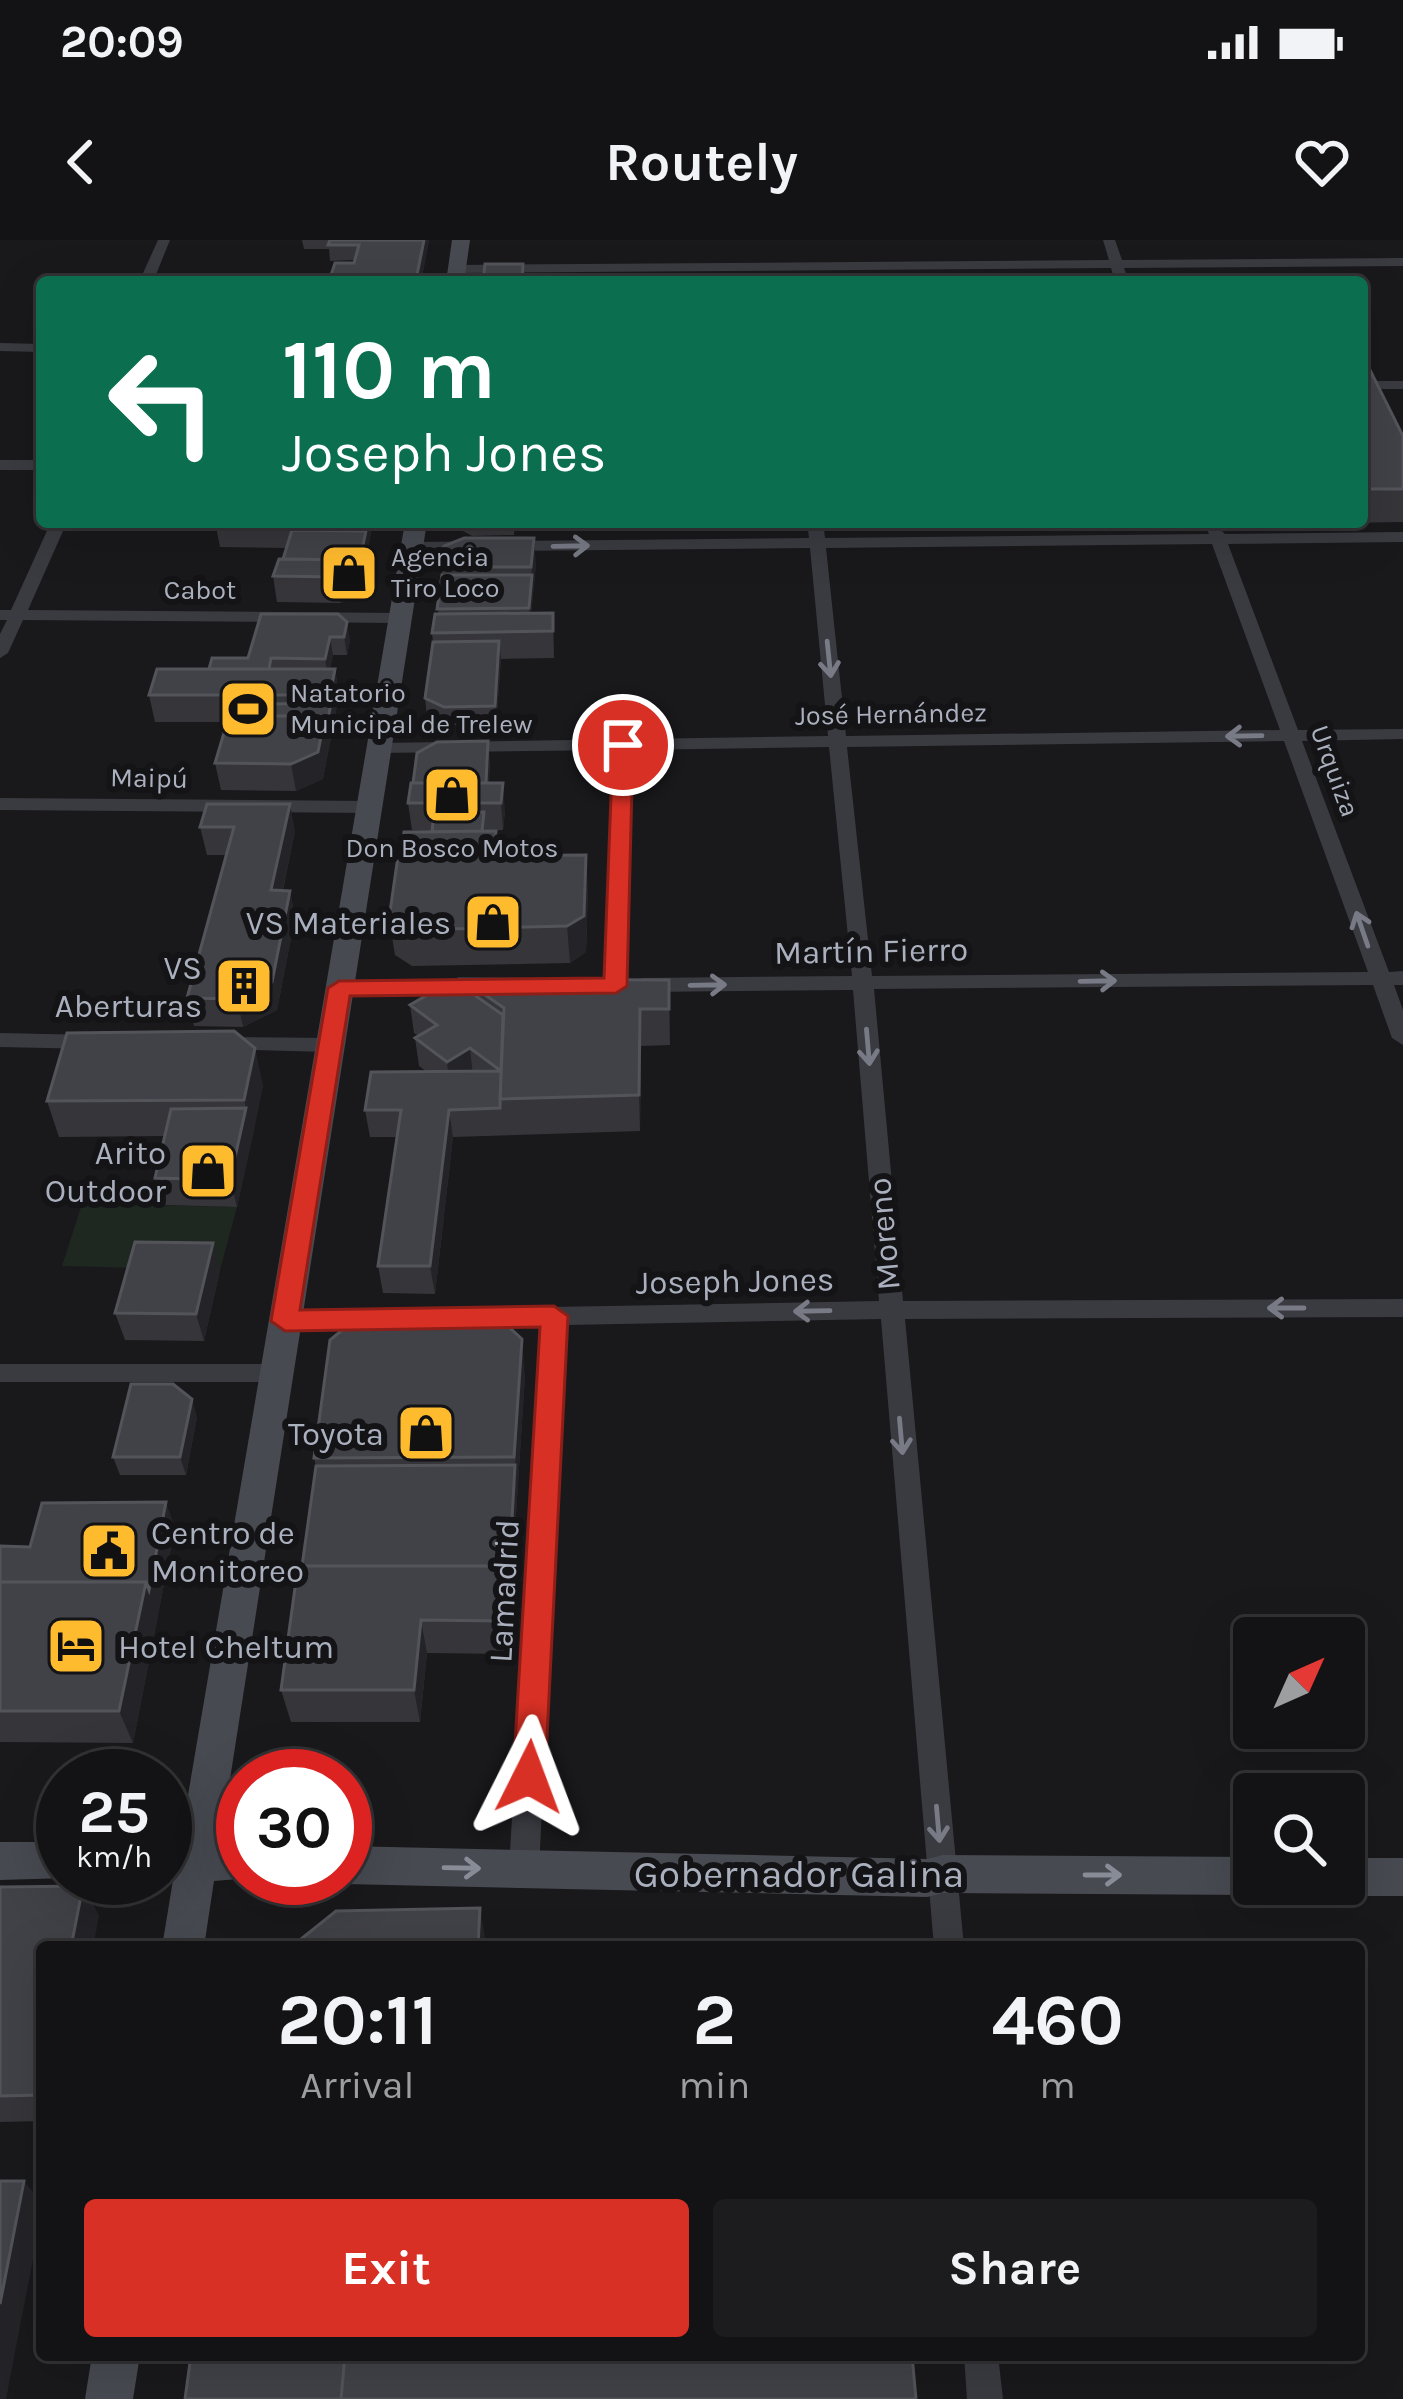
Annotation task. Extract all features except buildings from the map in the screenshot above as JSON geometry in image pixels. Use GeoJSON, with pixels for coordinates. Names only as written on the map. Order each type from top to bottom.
{"type":"FeatureCollection","features":[{"type":"Feature","properties":{"kind":"main road"},"geometry":{"type":"LineString","coordinates":[[456,276],[461,240]]}},
{"type":"Feature","properties":{"kind":"main road"},"geometry":{"type":"LineString","coordinates":[[192,1805],[277,1373],[415,528]]}},
{"type":"Feature","properties":{"kind":"main road"},"geometry":{"type":"LineString","coordinates":[[0,1861],[36,1861]]}},
{"type":"Feature","properties":{"kind":"main road","name":"Gobernador Galina"},"geometry":{"type":"LineString","coordinates":[[372,1866],[927,1878],[943,1874],[1233,1876]]}},
{"type":"Feature","properties":{"kind":"main road"},"geometry":{"type":"LineString","coordinates":[[1365,1877],[1403,1877]]}},
{"type":"Feature","properties":{"kind":"main road"},"geometry":{"type":"LineString","coordinates":[[182,1905],[183,1941]]}},
{"type":"Feature","properties":{"kind":"main road"},"geometry":{"type":"LineString","coordinates":[[109,2399],[115,2361]]}},
{"type":"Feature","properties":{"kind":"street"},"geometry":{"type":"LineString","coordinates":[[149,276],[164,240]]}},
{"type":"Feature","properties":{"kind":"street"},"geometry":{"type":"LineString","coordinates":[[1109,240],[1120,276]]}},
{"type":"Feature","properties":{"kind":"street"},"geometry":{"type":"LineString","coordinates":[[456,276],[792,267],[1403,262]]}},
{"type":"Feature","properties":{"kind":"street"},"geometry":{"type":"LineString","coordinates":[[0,347],[36,348]]}},
{"type":"Feature","properties":{"kind":"street"},"geometry":{"type":"LineString","coordinates":[[1368,386],[1403,385]]}},
{"type":"Feature","properties":{"kind":"street"},"geometry":{"type":"LineString","coordinates":[[0,465],[36,465]]}},
{"type":"Feature","properties":{"kind":"street"},"geometry":{"type":"LineString","coordinates":[[0,653],[8,615],[56,528]]}},
{"type":"Feature","properties":{"kind":"street"},"geometry":{"type":"LineString","coordinates":[[412,547],[816,532],[1215,530],[1403,537]]}},
{"type":"Feature","properties":{"kind":"street","name":"Urquiza"},"geometry":{"type":"LineString","coordinates":[[1215,530],[1403,1038]]}},
{"type":"Feature","properties":{"kind":"street","name":"Moreno"},"geometry":{"type":"LineString","coordinates":[[816,532],[863,983],[949,1941]]}},
{"type":"Feature","properties":{"kind":"street","name":"Cabot"},"geometry":{"type":"LineString","coordinates":[[8,615],[400,618]]}},
{"type":"Feature","properties":{"kind":"street","name":"José Hernández"},"geometry":{"type":"LineString","coordinates":[[379,748],[1403,734]]}},
{"type":"Feature","properties":{"kind":"street"},"geometry":{"type":"LineString","coordinates":[[616,986],[623,745]]}},
{"type":"Feature","properties":{"kind":"street","name":"Maipú"},"geometry":{"type":"LineString","coordinates":[[0,803],[369,807]]}},
{"type":"Feature","properties":{"kind":"street","name":"Martín Fierro"},"geometry":{"type":"LineString","coordinates":[[592,986],[1403,978]]}},
{"type":"Feature","properties":{"kind":"street"},"geometry":{"type":"LineString","coordinates":[[339,988],[500,987]]}},
{"type":"Feature","properties":{"kind":"street"},"geometry":{"type":"LineString","coordinates":[[0,1040],[118,1042]]}},
{"type":"Feature","properties":{"kind":"street"},"geometry":{"type":"LineString","coordinates":[[188,1043],[329,1045]]}},
{"type":"Feature","properties":{"kind":"street","name":"Joseph Jones"},"geometry":{"type":"LineString","coordinates":[[285,1321],[889,1310],[1403,1308]]}},
{"type":"Feature","properties":{"kind":"street","name":"Lamadrid"},"geometry":{"type":"LineString","coordinates":[[524,1869],[554,1316]]}},
{"type":"Feature","properties":{"kind":"street"},"geometry":{"type":"LineString","coordinates":[[0,1373],[277,1373]]}},
{"type":"Feature","properties":{"kind":"street"},"geometry":{"type":"LineString","coordinates":[[982,2361],[985,2399]]}},
{"type":"Feature","properties":{"kind":"shaded area"},"geometry":{"type":"Polygon","coordinates":[[[82,1204],[237,1207],[220,1270],[62,1266],[82,1204]]]}},
{"type":"Feature","properties":{"kind":"place","name":"Agencia Tiro Loco"},"geometry":{"type":"Point","coordinates":[349,573]}},
{"type":"Feature","properties":{"kind":"place","name":"Natatorio Municipal de Trelew"},"geometry":{"type":"Point","coordinates":[248,709]}},
{"type":"Feature","properties":{"kind":"place","name":"Don Bosco Motos"},"geometry":{"type":"Point","coordinates":[452,795]}},
{"type":"Feature","properties":{"kind":"place","name":"VS Materiales"},"geometry":{"type":"Point","coordinates":[493,922]}},
{"type":"Feature","properties":{"kind":"place","name":"VS Aberturas"},"geometry":{"type":"Point","coordinates":[244,986]}},
{"type":"Feature","properties":{"kind":"place","name":"Arito Outdoor"},"geometry":{"type":"Point","coordinates":[208,1171]}},
{"type":"Feature","properties":{"kind":"place","name":"Toyota"},"geometry":{"type":"Point","coordinates":[426,1433]}},
{"type":"Feature","properties":{"kind":"place","name":"Centro de Monitoreo"},"geometry":{"type":"Point","coordinates":[109,1551]}},
{"type":"Feature","properties":{"kind":"place","name":"Hotel Cheltum"},"geometry":{"type":"Point","coordinates":[76,1646]}},
{"type":"Feature","properties":{"kind":"route"},"geometry":{"type":"LineString","coordinates":[[529,1777],[554,1316],[285,1321],[339,988],[616,986],[623,745]]}}]}
